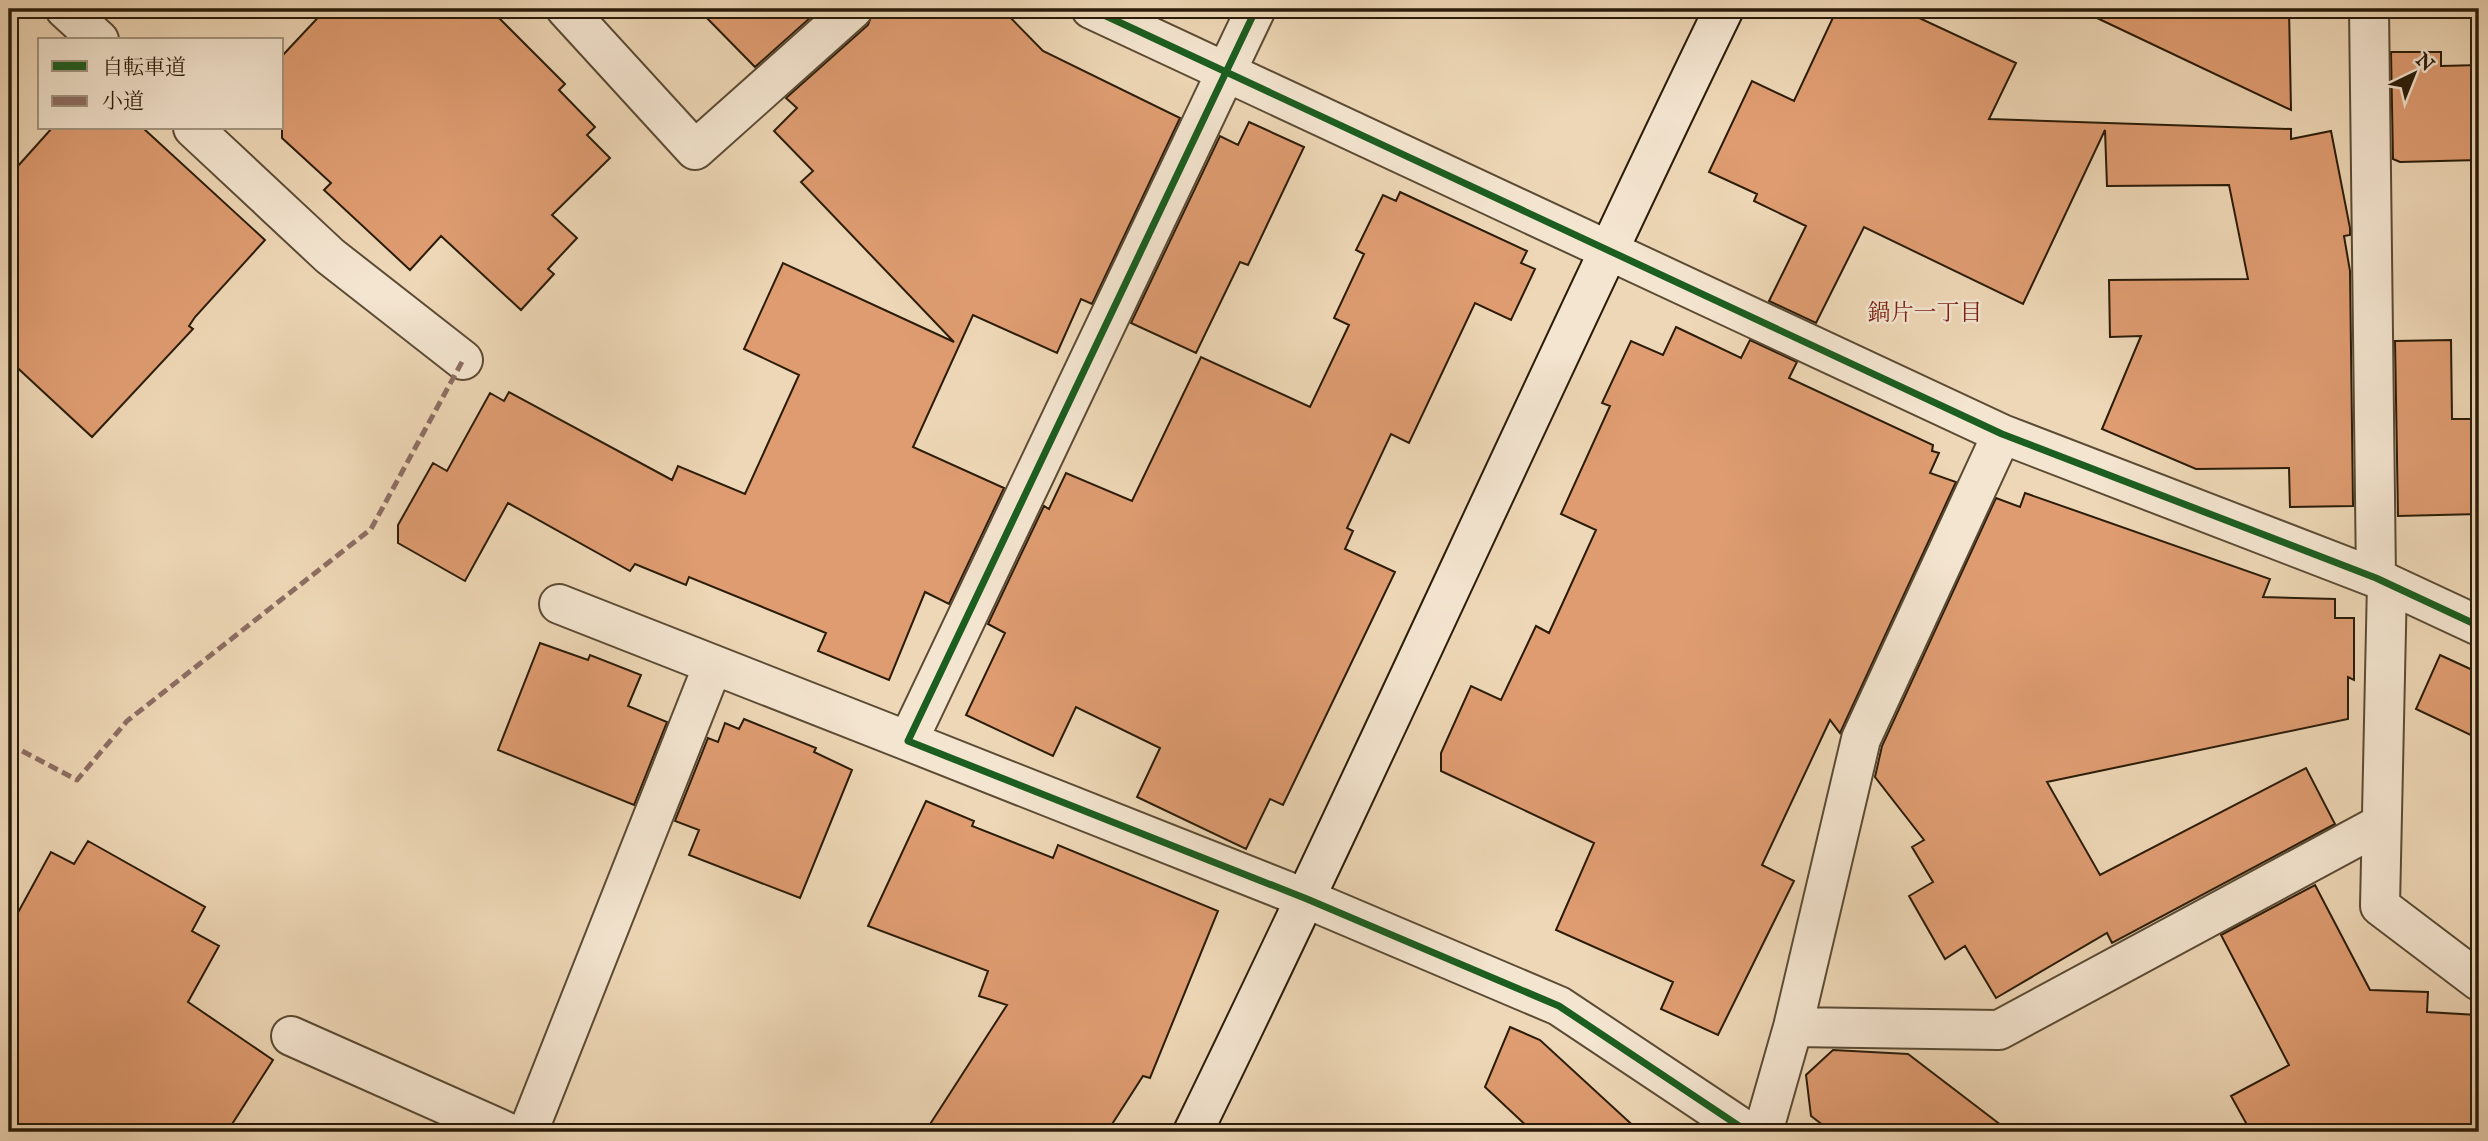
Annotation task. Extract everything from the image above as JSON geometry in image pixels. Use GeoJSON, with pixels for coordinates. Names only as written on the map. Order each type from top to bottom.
{"type":"FeatureCollection","features":[{"type":"Feature","properties":{"kind":"street"},"geometry":{"type":"LineString","coordinates":[[65,9],[97,38]]}},
{"type":"Feature","properties":{"kind":"street"},"geometry":{"type":"LineString","coordinates":[[566,9],[695,150],[853,9]]}},
{"type":"Feature","properties":{"kind":"street"},"geometry":{"type":"LineString","coordinates":[[1091,9],[2002,434],[2382,581],[2479,626]]}},
{"type":"Feature","properties":{"kind":"street"},"geometry":{"type":"LineString","coordinates":[[908,741],[1256,9]]}},
{"type":"Feature","properties":{"kind":"street"},"geometry":{"type":"LineString","coordinates":[[1193,1132],[1307,899],[1607,250],[1724,9]]}},
{"type":"Feature","properties":{"kind":"street"},"geometry":{"type":"LineString","coordinates":[[2370,9],[2382,581],[2380,906],[2479,981]]}},
{"type":"Feature","properties":{"kind":"street"},"geometry":{"type":"LineString","coordinates":[[194,130],[330,256],[463,360]]}},
{"type":"Feature","properties":{"kind":"street"},"geometry":{"type":"LineString","coordinates":[[1763,1132],[1793,1027],[1861,739],[2002,434]]}},
{"type":"Feature","properties":{"kind":"street"},"geometry":{"type":"LineString","coordinates":[[559,604],[1307,899],[1559,1006],[1748,1132]]}},
{"type":"Feature","properties":{"kind":"street"},"geometry":{"type":"LineString","coordinates":[[528,1132],[712,665]]}},
{"type":"Feature","properties":{"kind":"street"},"geometry":{"type":"LineString","coordinates":[[1793,1027],[1999,1030],[2381,824]]}},
{"type":"Feature","properties":{"kind":"street"},"geometry":{"type":"LineString","coordinates":[[291,1036],[507,1132]]}},
{"type":"Feature","properties":{"kind":"building"},"geometry":{"type":"Polygon","coordinates":[[[326,9],[490,9],[565,84],[559,90],[595,127],[587,135],[610,158],[552,215],[577,238],[548,269],[554,274],[521,310],[441,236],[410,270],[324,190],[331,183],[282,138],[284,54],[326,9]]]}},
{"type":"Feature","properties":{"kind":"building"},"geometry":{"type":"Polygon","coordinates":[[[698,9],[820,9],[755,67],[698,9]]]}},
{"type":"Feature","properties":{"kind":"building"},"geometry":{"type":"Polygon","coordinates":[[[874,9],[1002,9],[1043,51],[1180,118],[1092,304],[1081,299],[1057,353],[973,315],[913,447],[1004,488],[949,604],[925,592],[889,680],[818,651],[826,633],[689,577],[686,585],[635,564],[630,571],[508,503],[465,581],[398,543],[398,525],[433,463],[447,471],[490,393],[504,401],[509,392],[672,480],[678,466],[745,494],[799,375],[744,349],[783,263],[954,342],[801,182],[813,171],[774,131],[797,108],[786,98],[868,25],[874,9]]]}},
{"type":"Feature","properties":{"kind":"building"},"geometry":{"type":"Polygon","coordinates":[[[1837,9],[1900,9],[2016,63],[1989,119],[2291,129],[2291,139],[2331,131],[2350,228],[2350,235],[2344,236],[2350,271],[2353,506],[2290,507],[2289,468],[2196,469],[2102,429],[2141,336],[2110,337],[2109,280],[2248,279],[2229,185],[2107,186],[2105,130],[2023,304],[1864,227],[1816,323],[1769,301],[1806,226],[1754,201],[1757,194],[1709,172],[1752,81],[1794,101],[1837,9]]]}},
{"type":"Feature","properties":{"kind":"building"},"geometry":{"type":"Polygon","coordinates":[[[2078,9],[2289,9],[2291,110],[2078,9]]]}},
{"type":"Feature","properties":{"kind":"building"},"geometry":{"type":"Polygon","coordinates":[[[2391,52],[2441,52],[2441,66],[2479,65],[2479,160],[2400,162],[2393,159],[2391,52]]]}},
{"type":"Feature","properties":{"kind":"building"},"geometry":{"type":"Polygon","coordinates":[[[1249,122],[1304,147],[1248,265],[1240,262],[1196,353],[1131,323],[1220,136],[1238,145],[1249,122]]]}},
{"type":"Feature","properties":{"kind":"building"},"geometry":{"type":"Polygon","coordinates":[[[50,130],[145,130],[265,240],[195,317],[189,326],[193,329],[92,437],[9,360],[9,176],[50,130]]]}},
{"type":"Feature","properties":{"kind":"building"},"geometry":{"type":"Polygon","coordinates":[[[1400,192],[1527,251],[1521,263],[1535,269],[1511,320],[1475,303],[1409,443],[1391,434],[1347,528],[1353,531],[1345,549],[1395,572],[1283,805],[1270,799],[1246,849],[1137,797],[1160,748],[1076,707],[1053,756],[966,715],[1005,633],[988,624],[1044,506],[1049,509],[1066,473],[1132,501],[1201,357],[1310,407],[1349,325],[1334,318],[1364,254],[1356,250],[1383,195],[1396,201],[1400,192]]]}},
{"type":"Feature","properties":{"kind":"building"},"geometry":{"type":"Polygon","coordinates":[[[1676,327],[1741,358],[1750,340],[1797,362],[1789,378],[1933,445],[1932,451],[1939,453],[1930,473],[1956,482],[1840,733],[1830,720],[1762,865],[1794,881],[1718,1035],[1661,1009],[1673,982],[1556,930],[1594,843],[1441,771],[1441,753],[1471,686],[1501,700],[1536,626],[1549,633],[1596,530],[1561,514],[1610,406],[1602,403],[1631,341],[1663,355],[1676,327]]]}},
{"type":"Feature","properties":{"kind":"building"},"geometry":{"type":"Polygon","coordinates":[[[2451,340],[2452,419],[2479,419],[2479,514],[2398,516],[2395,341],[2451,340]]]}},
{"type":"Feature","properties":{"kind":"building"},"geometry":{"type":"Polygon","coordinates":[[[2025,493],[2270,579],[2263,597],[2335,599],[2335,618],[2354,618],[2354,680],[2348,677],[2348,719],[2047,782],[2100,875],[2306,768],[2335,824],[2112,943],[2107,933],[1996,998],[1965,946],[1945,959],[1909,896],[1933,882],[1912,847],[1924,840],[1875,777],[1882,746],[1996,498],[2020,507],[2025,493]]]}},
{"type":"Feature","properties":{"kind":"building"},"geometry":{"type":"Polygon","coordinates":[[[540,643],[588,660],[590,655],[641,675],[628,706],[667,722],[634,805],[498,750],[540,643]]]}},
{"type":"Feature","properties":{"kind":"building"},"geometry":{"type":"Polygon","coordinates":[[[2440,655],[2479,673],[2479,739],[2416,709],[2440,655]]]}},
{"type":"Feature","properties":{"kind":"building"},"geometry":{"type":"Polygon","coordinates":[[[744,719],[816,748],[814,752],[852,770],[800,898],[689,855],[699,830],[675,821],[708,738],[718,742],[725,723],[739,729],[744,719]]]}},
{"type":"Feature","properties":{"kind":"building"},"geometry":{"type":"Polygon","coordinates":[[[926,801],[974,821],[972,826],[1053,858],[1058,845],[1218,911],[1150,1078],[1143,1076],[1107,1132],[925,1132],[1007,1005],[979,996],[988,971],[868,926],[926,801]]]}},
{"type":"Feature","properties":{"kind":"building"},"geometry":{"type":"Polygon","coordinates":[[[88,841],[205,907],[192,931],[219,946],[188,1002],[273,1060],[227,1132],[9,1131],[9,929],[51,852],[74,864],[88,841]]]}},
{"type":"Feature","properties":{"kind":"building"},"geometry":{"type":"Polygon","coordinates":[[[2315,885],[2370,990],[2428,992],[2427,1012],[2477,1015],[2479,1132],[2251,1132],[2231,1096],[2289,1065],[2221,935],[2315,885]]]}},
{"type":"Feature","properties":{"kind":"building"},"geometry":{"type":"Polygon","coordinates":[[[1510,1027],[1540,1040],[1640,1132],[1533,1132],[1485,1087],[1510,1027]]]}},
{"type":"Feature","properties":{"kind":"building"},"geometry":{"type":"Polygon","coordinates":[[[1833,1050],[1908,1054],[2010,1132],[1832,1132],[1811,1116],[1806,1075],[1833,1050]]]}},
{"type":"Feature","properties":{"kind":"marked path"},"geometry":{"type":"LineString","coordinates":[[9,744],[77,780],[127,721],[371,529],[463,360]]}},
{"type":"Feature","properties":{"kind":"cycle path"},"geometry":{"type":"LineString","coordinates":[[1091,9],[2002,434],[2376,578],[2479,626]]}},
{"type":"Feature","properties":{"kind":"cycle path"},"geometry":{"type":"LineString","coordinates":[[1256,9],[908,741],[1307,899],[1559,1006],[1748,1132]]}},
{"type":"Feature","properties":{"kind":"district","name":"鍋片一丁目"},"geometry":{"type":"Point","coordinates":[1925,313]}}]}
